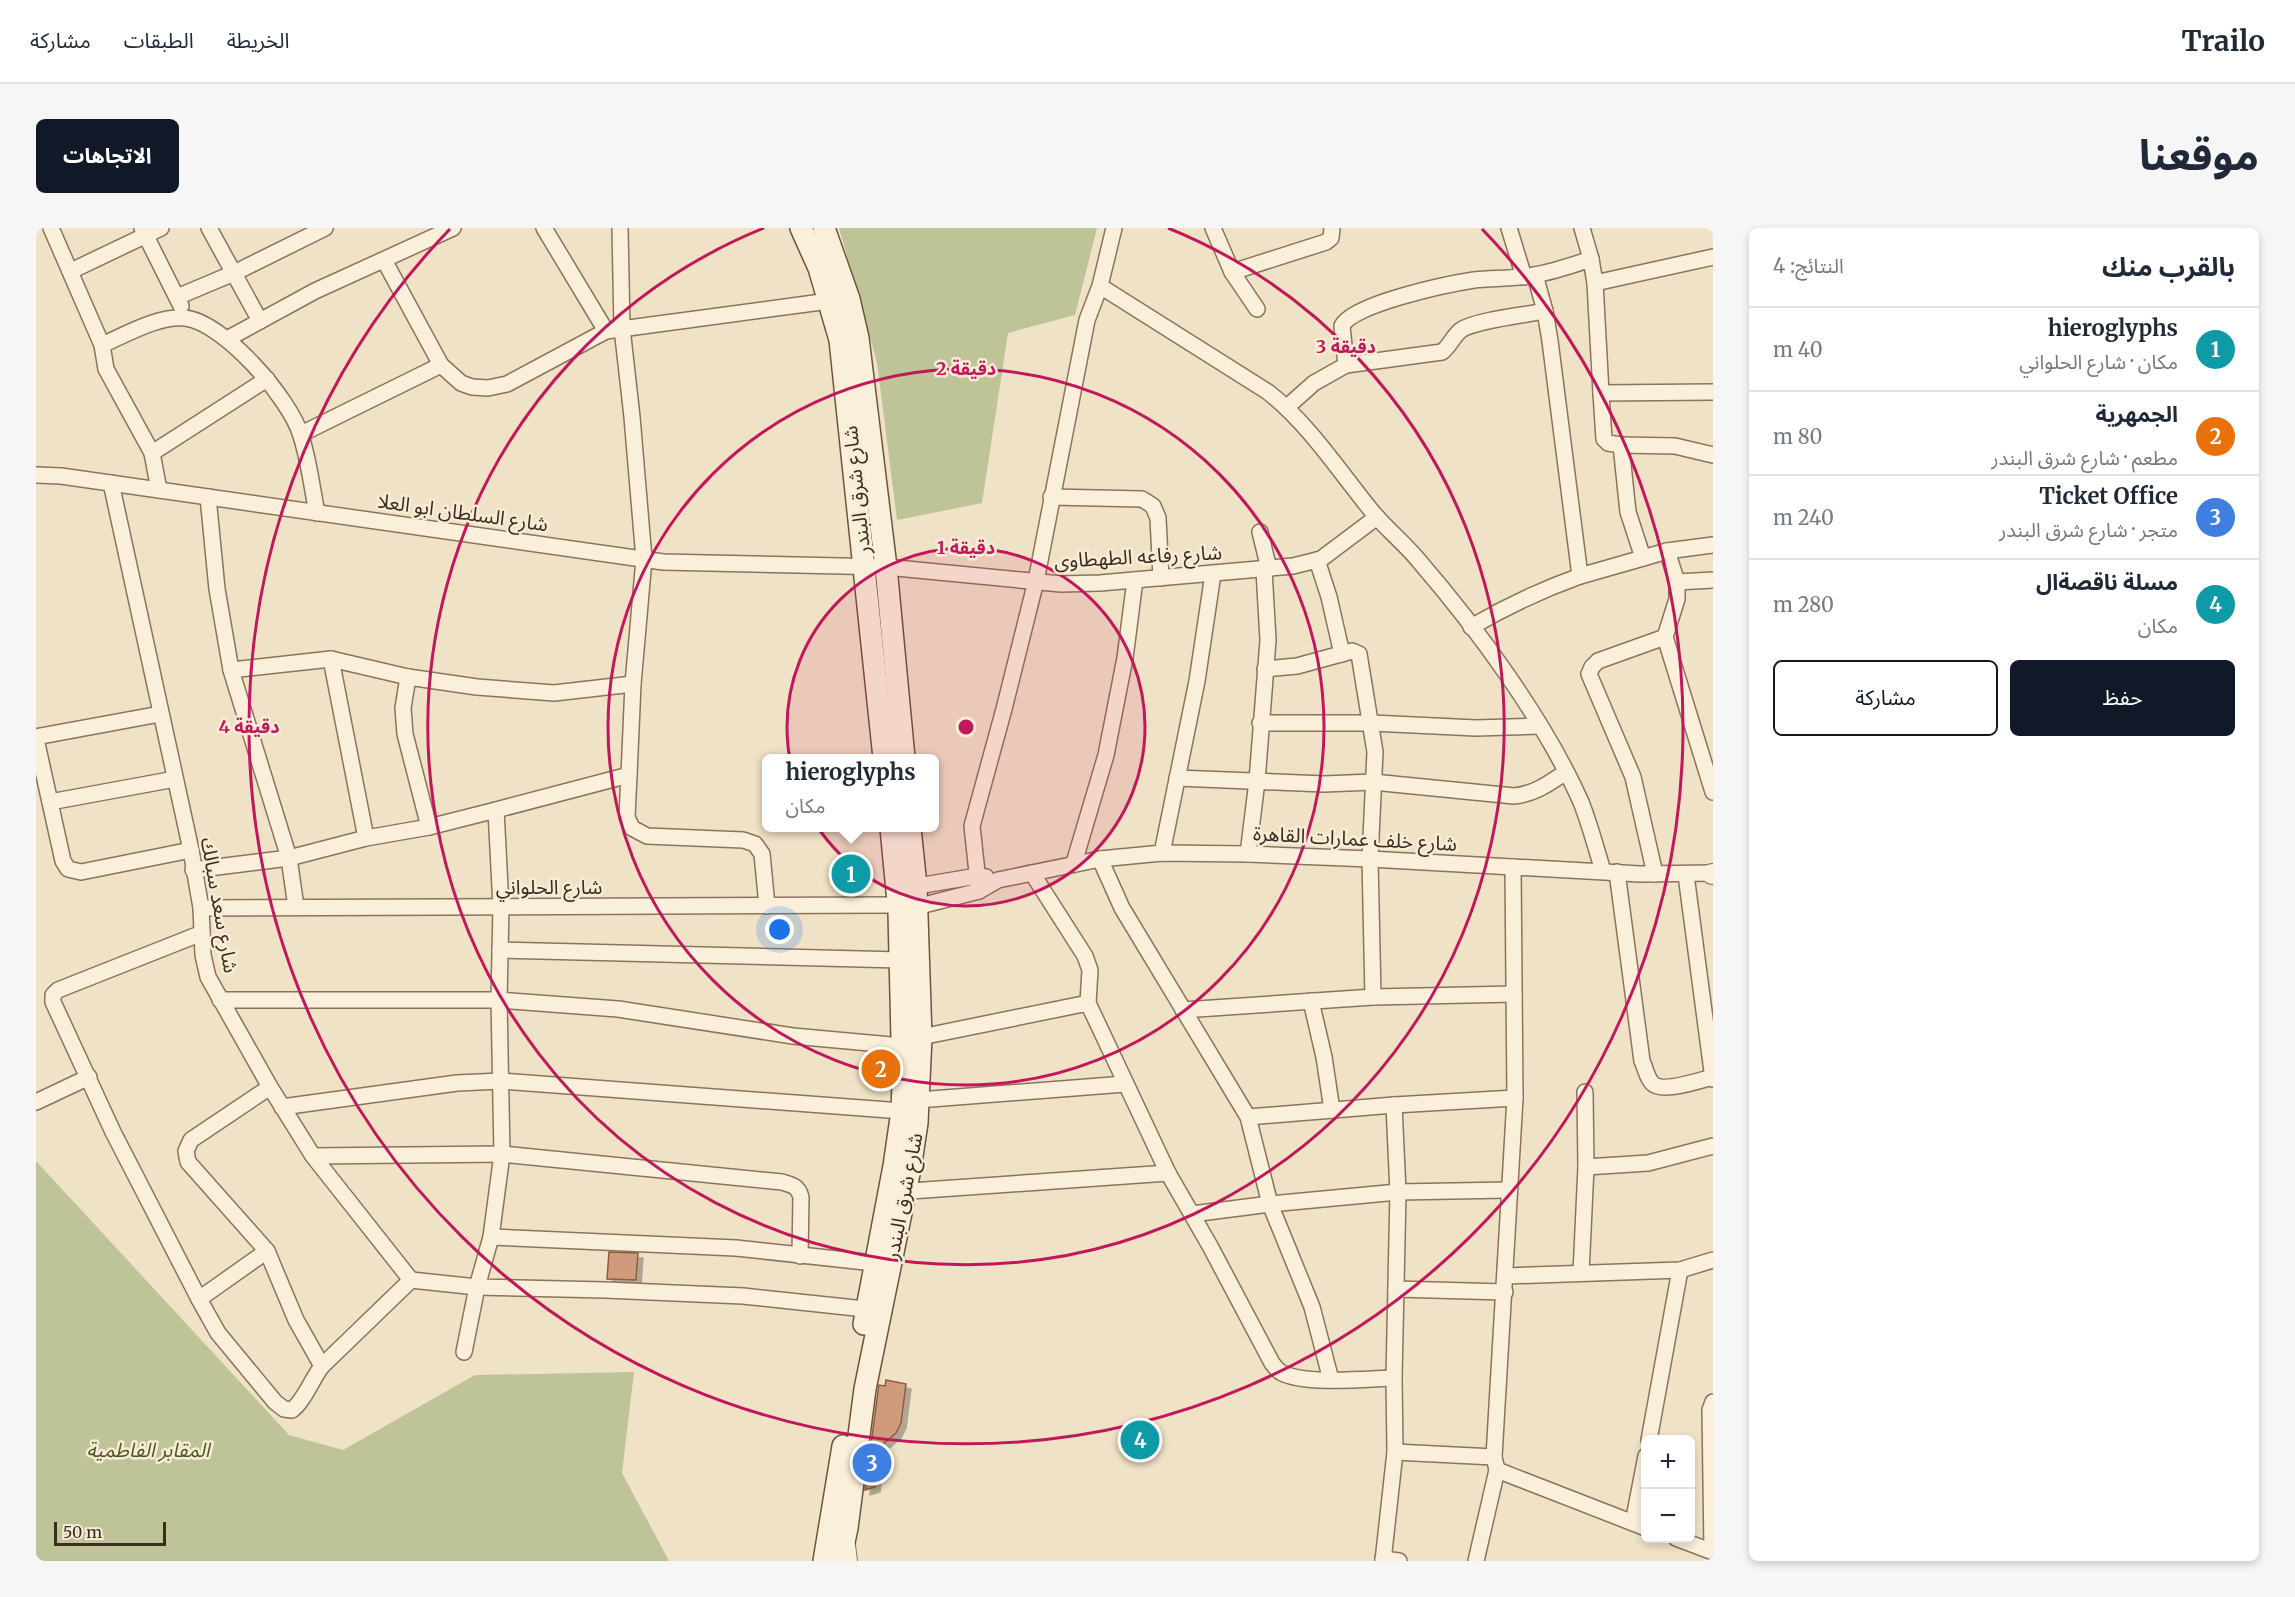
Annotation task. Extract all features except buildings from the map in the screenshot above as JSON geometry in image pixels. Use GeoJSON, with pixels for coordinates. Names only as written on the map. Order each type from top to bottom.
{"type":"FeatureCollection","features":[{"type":"Feature","properties":{"kind":"main road","name":"شارع شرق البندر"},"geometry":{"type":"LineString","coordinates":[[801,228],[819,268],[840,340],[883,754]]}},
{"type":"Feature","properties":{"kind":"main road","name":"شارع شرق البندر"},"geometry":{"type":"LineString","coordinates":[[824,228],[849,299],[858,338],[886,567],[904,754]]}},
{"type":"Feature","properties":{"kind":"main road","name":"شارع شرق البندر"},"geometry":{"type":"LineString","coordinates":[[830,1561],[844,1491],[873,1310],[897,1192],[910,1105],[912,1042],[905,900],[892,832]]}},
{"type":"Feature","properties":{"kind":"main road","name":"شارع شرق البندر"},"geometry":{"type":"LineString","coordinates":[[910,832],[900,960],[912,1042]]}},
{"type":"Feature","properties":{"kind":"main road","name":"شارع شرق البندر"},"geometry":{"type":"LineString","coordinates":[[830,1561],[847,1528],[844,1491]]}},
{"type":"Feature","properties":{"kind":"street"},"geometry":{"type":"LineString","coordinates":[[51,228],[102,345],[106,369],[152,453],[159,490]]}},
{"type":"Feature","properties":{"kind":"street"},"geometry":{"type":"LineString","coordinates":[[71,271],[144,232],[161,228]]}},
{"type":"Feature","properties":{"kind":"street"},"geometry":{"type":"LineString","coordinates":[[177,297],[234,273],[325,228]]}},
{"type":"Feature","properties":{"kind":"street"},"geometry":{"type":"LineString","coordinates":[[227,339],[315,291],[453,228]]}},
{"type":"Feature","properties":{"kind":"street"},"geometry":{"type":"LineString","coordinates":[[544,228],[606,331]]}},
{"type":"Feature","properties":{"kind":"street"},"geometry":{"type":"LineString","coordinates":[[620,228],[622,328],[644,559],[633,684],[627,817],[632,828],[647,836],[743,840],[755,844],[762,854],[767,906]]}},
{"type":"Feature","properties":{"kind":"street"},"geometry":{"type":"LineString","coordinates":[[978,883],[972,826],[1036,581],[1087,320],[1100,286],[1114,228]]}},
{"type":"Feature","properties":{"kind":"street"},"geometry":{"type":"LineString","coordinates":[[1213,228],[1232,272],[1257,309]]}},
{"type":"Feature","properties":{"kind":"street"},"geometry":{"type":"LineString","coordinates":[[1232,272],[1326,242],[1331,238],[1332,228]]}},
{"type":"Feature","properties":{"kind":"street"},"geometry":{"type":"LineString","coordinates":[[1509,228],[1545,311],[1580,576]]}},
{"type":"Feature","properties":{"kind":"street"},"geometry":{"type":"LineString","coordinates":[[1582,228],[1595,283],[1604,439],[1608,443],[1621,445],[1675,446],[1713,455]]}},
{"type":"Feature","properties":{"kind":"street"},"geometry":{"type":"LineString","coordinates":[[216,230],[234,273],[260,321]]}},
{"type":"Feature","properties":{"kind":"street"},"geometry":{"type":"LineString","coordinates":[[144,232],[186,318]]}},
{"type":"Feature","properties":{"kind":"street"},"geometry":{"type":"LineString","coordinates":[[1595,283],[1713,257]]}},
{"type":"Feature","properties":{"kind":"street"},"geometry":{"type":"LineString","coordinates":[[1346,365],[1342,327],[1348,317],[1391,299],[1430,289],[1473,280],[1529,276],[1591,259]]}},
{"type":"Feature","properties":{"kind":"street"},"geometry":{"type":"LineString","coordinates":[[384,260],[441,365],[450,376],[472,387],[488,388],[507,384],[606,331],[829,301]]}},
{"type":"Feature","properties":{"kind":"street"},"geometry":{"type":"LineString","coordinates":[[1100,286],[1287,406],[1377,517],[1419,560],[1508,677],[1566,772],[1610,872],[1642,1061],[1652,1084],[1658,1087],[1670,1088],[1713,1077],[1708,1004],[1686,875]]}},
{"type":"Feature","properties":{"kind":"street"},"geometry":{"type":"LineString","coordinates":[[1287,406],[1314,383],[1346,365],[1442,352],[1457,334],[1471,326],[1545,311]]}},
{"type":"Feature","properties":{"kind":"street"},"geometry":{"type":"LineString","coordinates":[[102,345],[166,319],[186,318],[227,339],[267,380],[283,402],[301,435],[317,513]]}},
{"type":"Feature","properties":{"kind":"street"},"geometry":{"type":"LineString","coordinates":[[301,435],[441,365]]}},
{"type":"Feature","properties":{"kind":"street"},"geometry":{"type":"LineString","coordinates":[[152,453],[267,380]]}},
{"type":"Feature","properties":{"kind":"street"},"geometry":{"type":"LineString","coordinates":[[1601,393],[1713,392]]}},
{"type":"Feature","properties":{"kind":"street"},"geometry":{"type":"LineString","coordinates":[[1621,445],[1628,512],[1643,558]]}},
{"type":"Feature","properties":{"kind":"street","name":"شارع السلطان ابو العلا"},"geometry":{"type":"LineString","coordinates":[[36,475],[61,476],[663,562],[886,567]]}},
{"type":"Feature","properties":{"kind":"street","name":"شارع سعد سبالك"},"geometry":{"type":"LineString","coordinates":[[111,483],[191,850],[201,909],[203,955],[208,977],[270,1087],[313,1156],[411,1280]]}},
{"type":"Feature","properties":{"kind":"street"},"geometry":{"type":"LineString","coordinates":[[208,497],[217,590],[231,670],[289,858],[296,907]]}},
{"type":"Feature","properties":{"kind":"street"},"geometry":{"type":"LineString","coordinates":[[1051,497],[1142,499],[1153,506],[1158,518],[1161,578]]}},
{"type":"Feature","properties":{"kind":"street","name":"شارع رفاعه الطهطاوى"},"geometry":{"type":"LineString","coordinates":[[886,567],[1070,584],[1267,570],[1317,560],[1377,517]]}},
{"type":"Feature","properties":{"kind":"street"},"geometry":{"type":"LineString","coordinates":[[1248,854],[1257,780],[1268,640],[1267,570],[1260,532]]}},
{"type":"Feature","properties":{"kind":"street"},"geometry":{"type":"LineString","coordinates":[[1471,627],[1513,603],[1580,576],[1667,551],[1713,545]]}},
{"type":"Feature","properties":{"kind":"street"},"geometry":{"type":"LineString","coordinates":[[1667,551],[1677,582],[1676,608],[1667,627],[1665,638],[1713,792]]}},
{"type":"Feature","properties":{"kind":"street"},"geometry":{"type":"LineString","coordinates":[[1317,560],[1329,597],[1342,654]]}},
{"type":"Feature","properties":{"kind":"street"},"geometry":{"type":"LineString","coordinates":[[1162,853],[1197,681],[1213,574]]}},
{"type":"Feature","properties":{"kind":"street"},"geometry":{"type":"LineString","coordinates":[[1074,863],[1106,755],[1125,658],[1135,580]]}},
{"type":"Feature","properties":{"kind":"street"},"geometry":{"type":"LineString","coordinates":[[1677,582],[1713,580]]}},
{"type":"Feature","properties":{"kind":"street"},"geometry":{"type":"LineString","coordinates":[[1655,874],[1633,777],[1589,674],[1598,661],[1665,638]]}},
{"type":"Feature","properties":{"kind":"street"},"geometry":{"type":"LineString","coordinates":[[1265,669],[1297,666],[1352,651],[1357,651],[1359,654],[1375,752],[1370,859],[1373,998]]}},
{"type":"Feature","properties":{"kind":"street"},"geometry":{"type":"LineString","coordinates":[[231,670],[331,659],[408,677],[477,687],[554,693],[633,684]]}},
{"type":"Feature","properties":{"kind":"street"},"geometry":{"type":"LineString","coordinates":[[331,659],[366,838]]}},
{"type":"Feature","properties":{"kind":"street"},"geometry":{"type":"LineString","coordinates":[[408,677],[403,708],[405,734],[429,826]]}},
{"type":"Feature","properties":{"kind":"street"},"geometry":{"type":"LineString","coordinates":[[160,714],[36,738],[63,861],[72,871],[81,872],[191,850]]}},
{"type":"Feature","properties":{"kind":"street"},"geometry":{"type":"LineString","coordinates":[[1260,723],[1372,723],[1476,728],[1540,726]]}},
{"type":"Feature","properties":{"kind":"street"},"geometry":{"type":"LineString","coordinates":[[1177,778],[1324,784],[1373,782],[1514,796],[1526,795],[1540,789],[1566,772]]}},
{"type":"Feature","properties":{"kind":"street"},"geometry":{"type":"LineString","coordinates":[[194,870],[289,858],[366,838],[496,810],[629,775]]}},
{"type":"Feature","properties":{"kind":"street"},"geometry":{"type":"LineString","coordinates":[[50,802],[175,779]]}},
{"type":"Feature","properties":{"kind":"street"},"geometry":{"type":"LineString","coordinates":[[464,1352],[477,1287],[492,1237],[502,1154],[499,1000],[501,907],[496,810]]}},
{"type":"Feature","properties":{"kind":"street","name":"شارع خلف عمارات القاهرة"},"geometry":{"type":"LineString","coordinates":[[905,900],[1074,863],[1162,853],[1248,854],[1655,874],[1712,874]]}},
{"type":"Feature","properties":{"kind":"street"},"geometry":{"type":"LineString","coordinates":[[1100,859],[1122,908],[1248,1117],[1270,1204],[1312,1307],[1331,1380]]}},
{"type":"Feature","properties":{"kind":"street"},"geometry":{"type":"LineString","coordinates":[[1476,1561],[1496,1463],[1506,1276],[1508,1190],[1515,1098],[1513,867]]}},
{"type":"Feature","properties":{"kind":"street"},"geometry":{"type":"LineString","coordinates":[[1032,873],[1085,957],[1090,970],[1088,1003],[1125,1084],[1168,1173],[1272,1363],[1280,1372],[1292,1376],[1331,1380],[1394,1378]]}},
{"type":"Feature","properties":{"kind":"street","name":"شارع خلف عمارات القاهرة"},"geometry":{"type":"LineString","coordinates":[[905,900],[978,883]]}},
{"type":"Feature","properties":{"kind":"street","name":"شارع الحلواني"},"geometry":{"type":"LineString","coordinates":[[201,909],[767,906],[905,900]]}},
{"type":"Feature","properties":{"kind":"street"},"geometry":{"type":"LineString","coordinates":[[202,933],[58,990],[53,995],[53,1002],[58,1018],[89,1077],[113,1132],[218,1333],[254,1378],[284,1409],[291,1410],[299,1405],[310,1382],[322,1366],[411,1280],[477,1287],[743,1296],[873,1310]]}},
{"type":"Feature","properties":{"kind":"street"},"geometry":{"type":"LineString","coordinates":[[500,950],[900,960]]}},
{"type":"Feature","properties":{"kind":"street"},"geometry":{"type":"LineString","coordinates":[[1184,1010],[1373,998],[1515,994]]}},
{"type":"Feature","properties":{"kind":"street"},"geometry":{"type":"LineString","coordinates":[[220,1000],[499,1000],[618,1009],[793,1036],[912,1042],[1088,1003]]}},
{"type":"Feature","properties":{"kind":"street"},"geometry":{"type":"LineString","coordinates":[[1311,1001],[1324,1057],[1332,1110]]}},
{"type":"Feature","properties":{"kind":"street"},"geometry":{"type":"LineString","coordinates":[[36,1102],[89,1077]]}},
{"type":"Feature","properties":{"kind":"street"},"geometry":{"type":"LineString","coordinates":[[282,1107],[457,1083],[501,1082],[910,1105],[1125,1084]]}},
{"type":"Feature","properties":{"kind":"street"},"geometry":{"type":"LineString","coordinates":[[270,1087],[191,1140],[186,1151],[188,1162],[267,1251],[296,1320],[322,1366]]}},
{"type":"Feature","properties":{"kind":"street"},"geometry":{"type":"LineString","coordinates":[[1581,1273],[1586,1167],[1585,1092]]}},
{"type":"Feature","properties":{"kind":"street"},"geometry":{"type":"LineString","coordinates":[[1248,1117],[1515,1098]]}},
{"type":"Feature","properties":{"kind":"street"},"geometry":{"type":"LineString","coordinates":[[1394,1105],[1398,1192],[1394,1378],[1395,1452],[1383,1560],[1400,1561]]}},
{"type":"Feature","properties":{"kind":"street"},"geometry":{"type":"LineString","coordinates":[[1586,1167],[1648,1163],[1713,1146]]}},
{"type":"Feature","properties":{"kind":"street"},"geometry":{"type":"LineString","coordinates":[[313,1156],[502,1154],[706,1173],[793,1185],[799,1190],[802,1207],[800,1256]]}},
{"type":"Feature","properties":{"kind":"street"},"geometry":{"type":"LineString","coordinates":[[897,1192],[1168,1173]]}},
{"type":"Feature","properties":{"kind":"street"},"geometry":{"type":"LineString","coordinates":[[1192,1214],[1398,1192],[1508,1190]]}},
{"type":"Feature","properties":{"kind":"street"},"geometry":{"type":"LineString","coordinates":[[492,1237],[736,1248],[882,1264]]}},
{"type":"Feature","properties":{"kind":"street"},"geometry":{"type":"LineString","coordinates":[[199,1299],[267,1251]]}},
{"type":"Feature","properties":{"kind":"street"},"geometry":{"type":"LineString","coordinates":[[1506,1276],[1680,1270],[1713,1260]]}},
{"type":"Feature","properties":{"kind":"street"},"geometry":{"type":"LineString","coordinates":[[1649,1435],[1680,1270]]}},
{"type":"Feature","properties":{"kind":"street"},"geometry":{"type":"LineString","coordinates":[[1396,1288],[1505,1292]]}},
{"type":"Feature","properties":{"kind":"street"},"geometry":{"type":"LineString","coordinates":[[1687,1543],[1713,1552],[1710,1410],[1713,1402]]}},
{"type":"Feature","properties":{"kind":"street"},"geometry":{"type":"LineString","coordinates":[[1395,1452],[1496,1463],[1639,1526],[1643,1489]]}},
{"type":"Feature","properties":{"kind":"lane"},"geometry":{"type":"LineString","coordinates":[[847,1528],[853,1561]]}},
{"type":"Feature","properties":{"kind":"green space"},"geometry":{"type":"Polygon","coordinates":[[[839,228],[1097,228],[1075,315],[1008,333],[982,503],[897,520],[877,362],[839,228]]]}},
{"type":"Feature","properties":{"kind":"green space","name":"المقابر الفاطمية"},"geometry":{"type":"Polygon","coordinates":[[[36,1161],[289,1435],[343,1450],[475,1375],[634,1372],[622,1473],[669,1561],[36,1561],[36,1161]]]}},
{"type":"Feature","properties":{"kind":"place","name":"hieroglyphs"},"geometry":{"type":"Point","coordinates":[851,874]}},
{"type":"Feature","properties":{"kind":"place","name":"الجمهرية"},"geometry":{"type":"Point","coordinates":[881,1069]}},
{"type":"Feature","properties":{"kind":"place","name":"مسلة ناقصةال"},"geometry":{"type":"Point","coordinates":[1140,1440]}},
{"type":"Feature","properties":{"kind":"place","name":"Ticket Office"},"geometry":{"type":"Point","coordinates":[872,1463]}}]}
